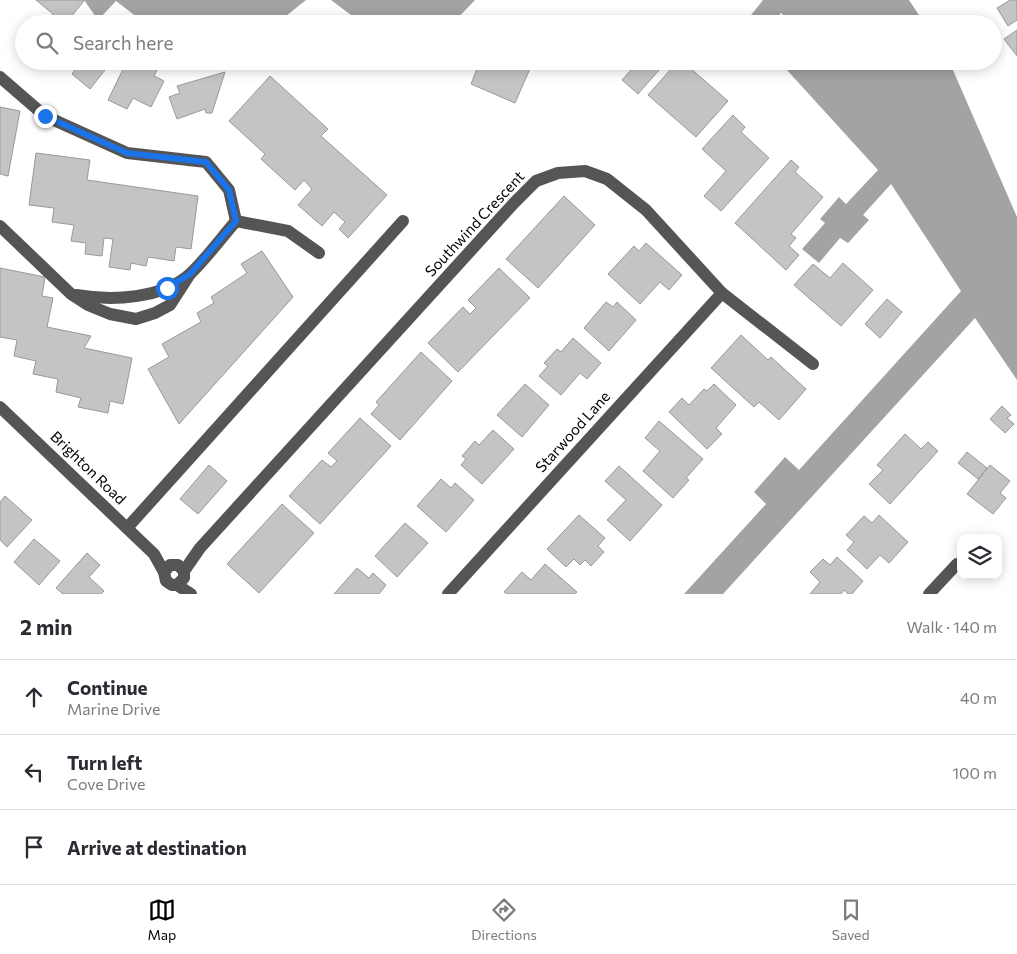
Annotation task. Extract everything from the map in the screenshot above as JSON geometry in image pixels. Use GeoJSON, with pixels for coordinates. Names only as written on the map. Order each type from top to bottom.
{"type":"FeatureCollection","features":[{"type":"Feature","properties":{"kind":"street"},"geometry":{"type":"LineString","coordinates":[[0,77],[45,116],[127,153],[206,162],[229,190],[236,221]]}},
{"type":"Feature","properties":{"kind":"street","name":"Southwind Crescent"},"geometry":{"type":"LineString","coordinates":[[177,572],[514,203],[536,182],[558,173],[585,171],[607,179],[646,210],[722,293],[813,364]]}},
{"type":"Feature","properties":{"kind":"street"},"geometry":{"type":"LineString","coordinates":[[236,221],[288,231],[319,253]]}},
{"type":"Feature","properties":{"kind":"street"},"geometry":{"type":"LineString","coordinates":[[0,226],[72,294],[88,306],[110,314],[136,319],[155,313],[170,305],[190,274],[236,221]]}},
{"type":"Feature","properties":{"kind":"street"},"geometry":{"type":"LineString","coordinates":[[127,528],[403,221]]}},
{"type":"Feature","properties":{"kind":"street"},"geometry":{"type":"LineString","coordinates":[[72,294],[94,298],[134,297],[167,288],[190,274]]}},
{"type":"Feature","properties":{"kind":"street","name":"Starwood Lane"},"geometry":{"type":"LineString","coordinates":[[448,594],[722,293]]}},
{"type":"Feature","properties":{"kind":"street","name":"Brighton Road"},"geometry":{"type":"LineString","coordinates":[[0,407],[154,554],[177,572],[195,594]]}},
{"type":"Feature","properties":{"kind":"street"},"geometry":{"type":"LineString","coordinates":[[929,594],[957,564]]}},
{"type":"Feature","properties":{"kind":"street","name":"Brighton Road"},"geometry":{"type":"LineString","coordinates":[[177,572],[191,594]]}},
{"type":"Feature","properties":{"kind":"shaded area"},"geometry":{"type":"Polygon","coordinates":[[[84,0],[306,0],[287,15],[134,15],[116,1],[103,15],[94,15],[84,0]]]}},
{"type":"Feature","properties":{"kind":"shaded area"},"geometry":{"type":"Polygon","coordinates":[[[331,0],[475,0],[461,15],[351,15],[331,0]]]}},
{"type":"Feature","properties":{"kind":"shaded area"},"geometry":{"type":"Polygon","coordinates":[[[763,0],[909,0],[919,15],[783,15],[781,13],[779,15],[751,15],[763,0]]]}},
{"type":"Feature","properties":{"kind":"shaded area"},"geometry":{"type":"Polygon","coordinates":[[[787,70],[953,70],[1017,217],[1017,380],[975,318],[723,594],[684,594],[766,504],[754,492],[785,457],[799,470],[961,291],[891,184],[863,215],[869,220],[848,243],[840,238],[819,263],[802,249],[825,223],[820,219],[839,197],[846,204],[878,170],[787,70]]]}},
{"type":"Feature","properties":{"kind":"building"},"geometry":{"type":"Polygon","coordinates":[[[36,0],[84,1],[72,15],[53,14],[36,0]]]}},
{"type":"Feature","properties":{"kind":"building"},"geometry":{"type":"Polygon","coordinates":[[[1010,0],[1017,0],[1017,20],[1008,26],[997,8],[1010,0]]]}},
{"type":"Feature","properties":{"kind":"building"},"geometry":{"type":"Polygon","coordinates":[[[1017,30],[1017,56],[1004,39],[1017,30]]]}},
{"type":"Feature","properties":{"kind":"building"},"geometry":{"type":"Polygon","coordinates":[[[75,70],[105,70],[90,89],[72,74],[75,70]]]}},
{"type":"Feature","properties":{"kind":"building"},"geometry":{"type":"Polygon","coordinates":[[[123,70],[157,70],[154,76],[164,81],[151,107],[133,98],[127,109],[108,100],[123,70]]]}},
{"type":"Feature","properties":{"kind":"building"},"geometry":{"type":"Polygon","coordinates":[[[476,70],[529,70],[515,103],[471,84],[476,70]]]}},
{"type":"Feature","properties":{"kind":"building"},"geometry":{"type":"Polygon","coordinates":[[[631,70],[659,70],[638,94],[622,80],[631,70]]]}},
{"type":"Feature","properties":{"kind":"building"},"geometry":{"type":"Polygon","coordinates":[[[670,70],[692,70],[728,101],[696,137],[648,95],[670,70]]]}},
{"type":"Feature","properties":{"kind":"building"},"geometry":{"type":"Polygon","coordinates":[[[225,72],[212,113],[206,113],[205,109],[177,119],[169,97],[180,93],[177,86],[225,72]]]}},
{"type":"Feature","properties":{"kind":"building"},"geometry":{"type":"Polygon","coordinates":[[[270,76],[328,129],[321,136],[387,195],[348,238],[339,229],[345,222],[334,212],[322,226],[298,205],[312,189],[304,180],[295,190],[261,159],[265,154],[229,121],[270,76]]]}},
{"type":"Feature","properties":{"kind":"building"},"geometry":{"type":"Polygon","coordinates":[[[0,107],[20,111],[8,176],[0,174],[0,107]]]}},
{"type":"Feature","properties":{"kind":"building"},"geometry":{"type":"Polygon","coordinates":[[[733,115],[745,127],[741,132],[769,158],[721,211],[704,196],[726,171],[702,149],[733,115]]]}},
{"type":"Feature","properties":{"kind":"building"},"geometry":{"type":"Polygon","coordinates":[[[36,153],[90,160],[87,180],[198,196],[191,249],[176,247],[174,261],[148,257],[146,266],[131,263],[130,270],[109,267],[113,239],[104,238],[102,256],[85,254],[86,243],[71,241],[74,225],[52,222],[54,208],[29,205],[36,153]]]}},
{"type":"Feature","properties":{"kind":"building"},"geometry":{"type":"Polygon","coordinates":[[[791,160],[799,167],[795,172],[823,197],[791,234],[796,238],[789,246],[799,255],[786,270],[735,223],[791,160]]]}},
{"type":"Feature","properties":{"kind":"building"},"geometry":{"type":"Polygon","coordinates":[[[564,196],[595,225],[538,288],[506,259],[564,196]]]}},
{"type":"Feature","properties":{"kind":"building"},"geometry":{"type":"Polygon","coordinates":[[[646,243],[682,275],[669,290],[660,282],[640,304],[608,274],[634,246],[639,251],[646,243]]]}},
{"type":"Feature","properties":{"kind":"building"},"geometry":{"type":"Polygon","coordinates":[[[262,251],[293,297],[179,424],[148,369],[169,357],[162,344],[201,322],[197,313],[214,303],[211,297],[247,273],[241,264],[262,251]]]}},
{"type":"Feature","properties":{"kind":"building"},"geometry":{"type":"Polygon","coordinates":[[[843,263],[873,290],[841,326],[794,285],[813,264],[830,278],[843,263]]]}},
{"type":"Feature","properties":{"kind":"building"},"geometry":{"type":"Polygon","coordinates":[[[0,268],[45,277],[42,296],[53,298],[47,327],[91,336],[84,348],[132,358],[123,404],[110,401],[108,413],[78,407],[81,398],[56,392],[58,379],[33,374],[36,361],[14,356],[17,340],[0,337],[0,268]]]}},
{"type":"Feature","properties":{"kind":"building"},"geometry":{"type":"Polygon","coordinates":[[[499,268],[530,298],[458,372],[428,343],[463,307],[470,314],[476,308],[468,300],[499,268]]]}},
{"type":"Feature","properties":{"kind":"building"},"geometry":{"type":"Polygon","coordinates":[[[887,299],[902,312],[880,338],[865,324],[887,299]]]}},
{"type":"Feature","properties":{"kind":"building"},"geometry":{"type":"Polygon","coordinates":[[[606,302],[613,307],[617,302],[636,320],[609,351],[584,328],[606,302]]]}},
{"type":"Feature","properties":{"kind":"building"},"geometry":{"type":"Polygon","coordinates":[[[741,335],[768,360],[771,357],[806,389],[779,420],[759,402],[754,407],[711,368],[741,335]]]}},
{"type":"Feature","properties":{"kind":"building"},"geometry":{"type":"Polygon","coordinates":[[[573,338],[601,363],[587,379],[580,373],[561,395],[539,376],[548,366],[544,363],[557,349],[561,352],[573,338]]]}},
{"type":"Feature","properties":{"kind":"building"},"geometry":{"type":"Polygon","coordinates":[[[421,352],[452,381],[400,440],[371,414],[379,405],[376,402],[421,352]]]}},
{"type":"Feature","properties":{"kind":"building"},"geometry":{"type":"Polygon","coordinates":[[[525,384],[549,405],[522,437],[497,415],[525,384]]]}},
{"type":"Feature","properties":{"kind":"building"},"geometry":{"type":"Polygon","coordinates":[[[714,384],[736,405],[716,428],[722,434],[707,449],[669,412],[682,398],[689,405],[704,389],[707,391],[714,384]]]}},
{"type":"Feature","properties":{"kind":"building"},"geometry":{"type":"Polygon","coordinates":[[[1002,406],[1011,415],[1007,418],[1014,424],[1005,433],[990,419],[1002,406]]]}},
{"type":"Feature","properties":{"kind":"building"},"geometry":{"type":"Polygon","coordinates":[[[360,418],[391,446],[320,524],[289,496],[322,460],[331,467],[337,461],[328,453],[360,418]]]}},
{"type":"Feature","properties":{"kind":"building"},"geometry":{"type":"Polygon","coordinates":[[[659,421],[703,459],[686,478],[689,480],[673,498],[643,471],[660,451],[645,438],[659,421]]]}},
{"type":"Feature","properties":{"kind":"building"},"geometry":{"type":"Polygon","coordinates":[[[493,430],[514,449],[482,484],[461,465],[466,459],[462,456],[475,441],[479,445],[493,430]]]}},
{"type":"Feature","properties":{"kind":"building"},"geometry":{"type":"Polygon","coordinates":[[[905,434],[921,449],[928,442],[938,451],[890,504],[869,484],[883,470],[877,465],[905,434]]]}},
{"type":"Feature","properties":{"kind":"building"},"geometry":{"type":"Polygon","coordinates":[[[967,452],[987,468],[978,479],[958,463],[967,452]]]}},
{"type":"Feature","properties":{"kind":"building"},"geometry":{"type":"Polygon","coordinates":[[[209,465],[227,481],[198,514],[180,499],[209,465]]]}},
{"type":"Feature","properties":{"kind":"building"},"geometry":{"type":"Polygon","coordinates":[[[990,465],[1010,481],[1000,493],[1006,498],[993,514],[967,494],[990,465]]]}},
{"type":"Feature","properties":{"kind":"building"},"geometry":{"type":"Polygon","coordinates":[[[619,466],[662,505],[630,541],[607,520],[626,500],[605,481],[619,466]]]}},
{"type":"Feature","properties":{"kind":"building"},"geometry":{"type":"Polygon","coordinates":[[[441,479],[451,488],[455,483],[474,500],[446,532],[417,506],[441,479]]]}},
{"type":"Feature","properties":{"kind":"building"},"geometry":{"type":"Polygon","coordinates":[[[5,496],[32,520],[7,547],[0,540],[0,502],[5,496]]]}},
{"type":"Feature","properties":{"kind":"building"},"geometry":{"type":"Polygon","coordinates":[[[282,504],[314,533],[259,593],[227,564],[282,504]]]}},
{"type":"Feature","properties":{"kind":"building"},"geometry":{"type":"Polygon","coordinates":[[[579,515],[605,538],[598,546],[604,552],[591,566],[585,560],[580,565],[574,559],[566,567],[547,549],[579,515]]]}},
{"type":"Feature","properties":{"kind":"building"},"geometry":{"type":"Polygon","coordinates":[[[879,515],[908,542],[889,563],[880,555],[867,569],[847,550],[854,542],[846,535],[864,516],[872,523],[879,515]]]}},
{"type":"Feature","properties":{"kind":"building"},"geometry":{"type":"Polygon","coordinates":[[[405,523],[428,543],[397,577],[375,556],[405,523]]]}},
{"type":"Feature","properties":{"kind":"building"},"geometry":{"type":"Polygon","coordinates":[[[34,539],[60,561],[39,585],[14,562],[34,539]]]}},
{"type":"Feature","properties":{"kind":"building"},"geometry":{"type":"Polygon","coordinates":[[[87,553],[100,565],[89,577],[104,591],[101,594],[63,594],[56,588],[87,553]]]}},
{"type":"Feature","properties":{"kind":"building"},"geometry":{"type":"Polygon","coordinates":[[[837,557],[863,581],[852,594],[848,594],[844,590],[841,594],[810,594],[820,582],[810,572],[823,559],[830,565],[837,557]]]}},
{"type":"Feature","properties":{"kind":"building"},"geometry":{"type":"Polygon","coordinates":[[[545,564],[577,592],[575,594],[507,594],[504,592],[522,572],[531,580],[545,564]]]}},
{"type":"Feature","properties":{"kind":"building"},"geometry":{"type":"Polygon","coordinates":[[[357,568],[369,578],[373,573],[386,585],[379,594],[334,594],[357,568]]]}},
{"type":"Feature","properties":{"kind":"route"},"geometry":{"type":"LineString","coordinates":[[45,116],[127,153],[206,162],[229,190],[236,221],[190,274],[167,288]]}}]}
